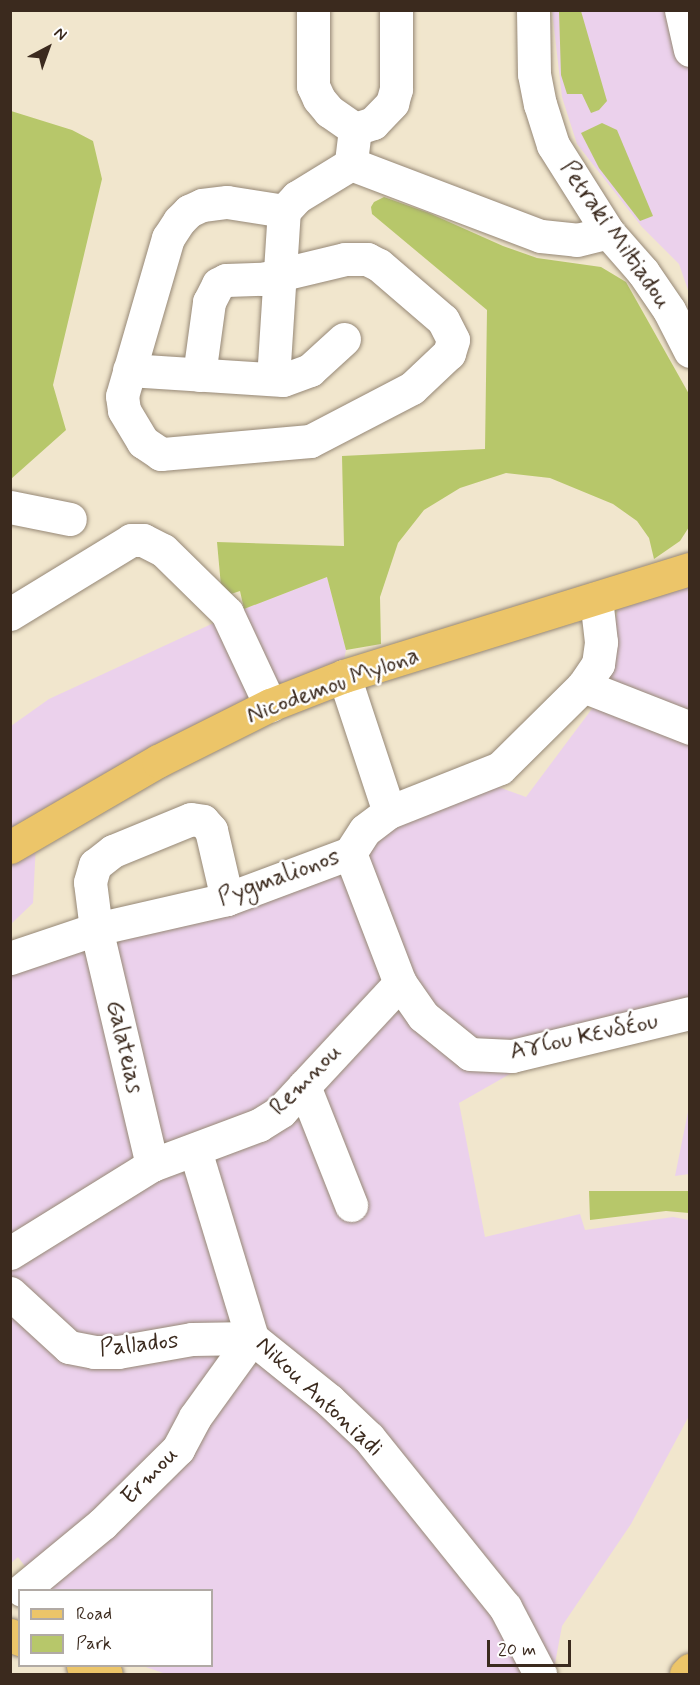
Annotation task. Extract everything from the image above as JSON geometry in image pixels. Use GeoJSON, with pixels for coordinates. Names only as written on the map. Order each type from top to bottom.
{"type":"FeatureCollection","features":[{"type":"Feature","properties":{"kind":"main road","name":"Nicodemou Mylona"},"geometry":{"type":"LineString","coordinates":[[10,847],[158,761],[270,705],[344,676],[596,598],[685,566]]}},
{"type":"Feature","properties":{"kind":"main road"},"geometry":{"type":"LineString","coordinates":[[88,1667],[106,1674]]}},
{"type":"Feature","properties":{"kind":"main road"},"geometry":{"type":"LineString","coordinates":[[686,1674],[690,1670]]}},
{"type":"Feature","properties":{"kind":"street"},"geometry":{"type":"LineString","coordinates":[[313,10],[313,86],[319,99],[329,111],[355,129]]}},
{"type":"Feature","properties":{"kind":"street"},"geometry":{"type":"LineString","coordinates":[[355,129],[373,123],[392,103],[396,89],[396,10]]}},
{"type":"Feature","properties":{"kind":"street","name":"Petraki Miltiadou"},"geometry":{"type":"LineString","coordinates":[[533,10],[534,74],[547,127],[568,171],[608,232],[643,272],[669,310],[690,351]]}},
{"type":"Feature","properties":{"kind":"street"},"geometry":{"type":"LineString","coordinates":[[681,10],[690,50]]}},
{"type":"Feature","properties":{"kind":"street"},"geometry":{"type":"LineString","coordinates":[[351,164],[355,129]]}},
{"type":"Feature","properties":{"kind":"street"},"geometry":{"type":"LineString","coordinates":[[351,164],[541,236],[577,240],[608,232]]}},
{"type":"Feature","properties":{"kind":"street"},"geometry":{"type":"LineString","coordinates":[[273,379],[284,211],[297,197],[351,164]]}},
{"type":"Feature","properties":{"kind":"street"},"geometry":{"type":"LineString","coordinates":[[199,375],[209,302],[218,284],[226,280],[262,279],[345,259],[368,258],[443,320],[450,331],[452,347],[449,353],[412,388],[310,441],[161,454],[143,442],[124,410],[122,396],[168,238],[179,220],[189,211],[214,202],[284,211]]}},
{"type":"Feature","properties":{"kind":"street"},"geometry":{"type":"LineString","coordinates":[[129,370],[273,379],[298,377],[310,370],[344,339]]}},
{"type":"Feature","properties":{"kind":"street"},"geometry":{"type":"LineString","coordinates":[[10,507],[70,519]]}},
{"type":"Feature","properties":{"kind":"street"},"geometry":{"type":"LineString","coordinates":[[10,614],[131,540],[143,540],[163,550],[226,613],[270,705]]}},
{"type":"Feature","properties":{"kind":"street","name":"Pygmalionos"},"geometry":{"type":"LineString","coordinates":[[10,958],[96,929],[227,899],[350,853],[365,830],[388,812],[500,768],[583,686],[598,664],[601,642],[596,598]]}},
{"type":"Feature","properties":{"kind":"street"},"geometry":{"type":"LineString","coordinates":[[344,676],[388,812]]}},
{"type":"Feature","properties":{"kind":"street"},"geometry":{"type":"LineString","coordinates":[[583,686],[690,728]]}},
{"type":"Feature","properties":{"kind":"street","name":"Galateias"},"geometry":{"type":"LineString","coordinates":[[152,1165],[96,929],[90,882],[95,865],[113,851],[191,819],[203,821],[212,830],[227,899]]}},
{"type":"Feature","properties":{"kind":"street"},"geometry":{"type":"LineString","coordinates":[[350,853],[400,983]]}},
{"type":"Feature","properties":{"kind":"street","name":"Αγίου Κενδέου"},"geometry":{"type":"LineString","coordinates":[[400,983],[423,1016],[470,1054],[512,1056],[690,1013]]}},
{"type":"Feature","properties":{"kind":"street","name":"Remnou"},"geometry":{"type":"LineString","coordinates":[[10,1253],[152,1165],[259,1125],[281,1111],[400,983]]}},
{"type":"Feature","properties":{"kind":"street"},"geometry":{"type":"LineString","coordinates":[[304,1086],[351,1205]]}},
{"type":"Feature","properties":{"kind":"street","name":"Nikou Antoniadi"},"geometry":{"type":"LineString","coordinates":[[195,1150],[252,1338],[329,1400],[369,1438],[506,1607],[540,1674]]}},
{"type":"Feature","properties":{"kind":"street","name":"Pallados"},"geometry":{"type":"LineString","coordinates":[[10,1293],[69,1347],[94,1352],[118,1352],[192,1339],[252,1338]]}},
{"type":"Feature","properties":{"kind":"street","name":"Ermou"},"geometry":{"type":"LineString","coordinates":[[23,1589],[102,1524],[178,1449],[195,1417],[252,1338]]}},
{"type":"Feature","properties":{"kind":"shaded area"},"geometry":{"type":"Polygon","coordinates":[[[552,11],[689,11],[689,293],[679,264],[642,227],[577,144],[562,97],[552,11]]]}},
{"type":"Feature","properties":{"kind":"shaded area"},"geometry":{"type":"Polygon","coordinates":[[[327,577],[346,650],[336,698],[227,739],[36,842],[33,903],[11,924],[11,726],[49,699],[244,609],[327,577]]]}},
{"type":"Feature","properties":{"kind":"shaded area"},"geometry":{"type":"Polygon","coordinates":[[[689,577],[689,1012],[570,1040],[459,1103],[485,1237],[580,1214],[585,1230],[673,1217],[689,1220],[689,1416],[631,1524],[562,1626],[553,1674],[166,1674],[146,1667],[213,1667],[213,1589],[42,1589],[18,1557],[11,1563],[11,960],[155,916],[490,784],[526,797],[597,702],[618,608],[689,577]]]}},
{"type":"Feature","properties":{"kind":"shaded area"},"geometry":{"type":"Polygon","coordinates":[[[689,1107],[689,1174],[675,1176],[689,1107]]]}},
{"type":"Feature","properties":{"kind":"green space"},"geometry":{"type":"Polygon","coordinates":[[[559,11],[581,11],[607,101],[599,110],[591,113],[582,94],[567,94],[561,75],[559,11]]]}},
{"type":"Feature","properties":{"kind":"green space"},"geometry":{"type":"Polygon","coordinates":[[[11,111],[72,130],[93,141],[102,179],[53,385],[66,430],[11,479],[11,111]]]}},
{"type":"Feature","properties":{"kind":"green space"},"geometry":{"type":"Polygon","coordinates":[[[602,123],[617,130],[653,216],[640,221],[599,168],[581,133],[602,123]]]}},
{"type":"Feature","properties":{"kind":"green space"},"geometry":{"type":"Polygon","coordinates":[[[384,197],[429,213],[503,246],[537,258],[601,267],[626,282],[689,394],[689,527],[680,541],[654,559],[649,538],[637,521],[613,504],[550,478],[506,473],[460,488],[424,510],[398,543],[380,597],[381,644],[346,650],[327,577],[244,609],[240,591],[222,597],[217,542],[344,546],[342,456],[485,449],[487,310],[372,214],[371,207],[374,202],[384,197]]]}},
{"type":"Feature","properties":{"kind":"green space"},"geometry":{"type":"Polygon","coordinates":[[[589,1191],[689,1191],[689,1213],[666,1211],[590,1220],[589,1191]]]}}]}
